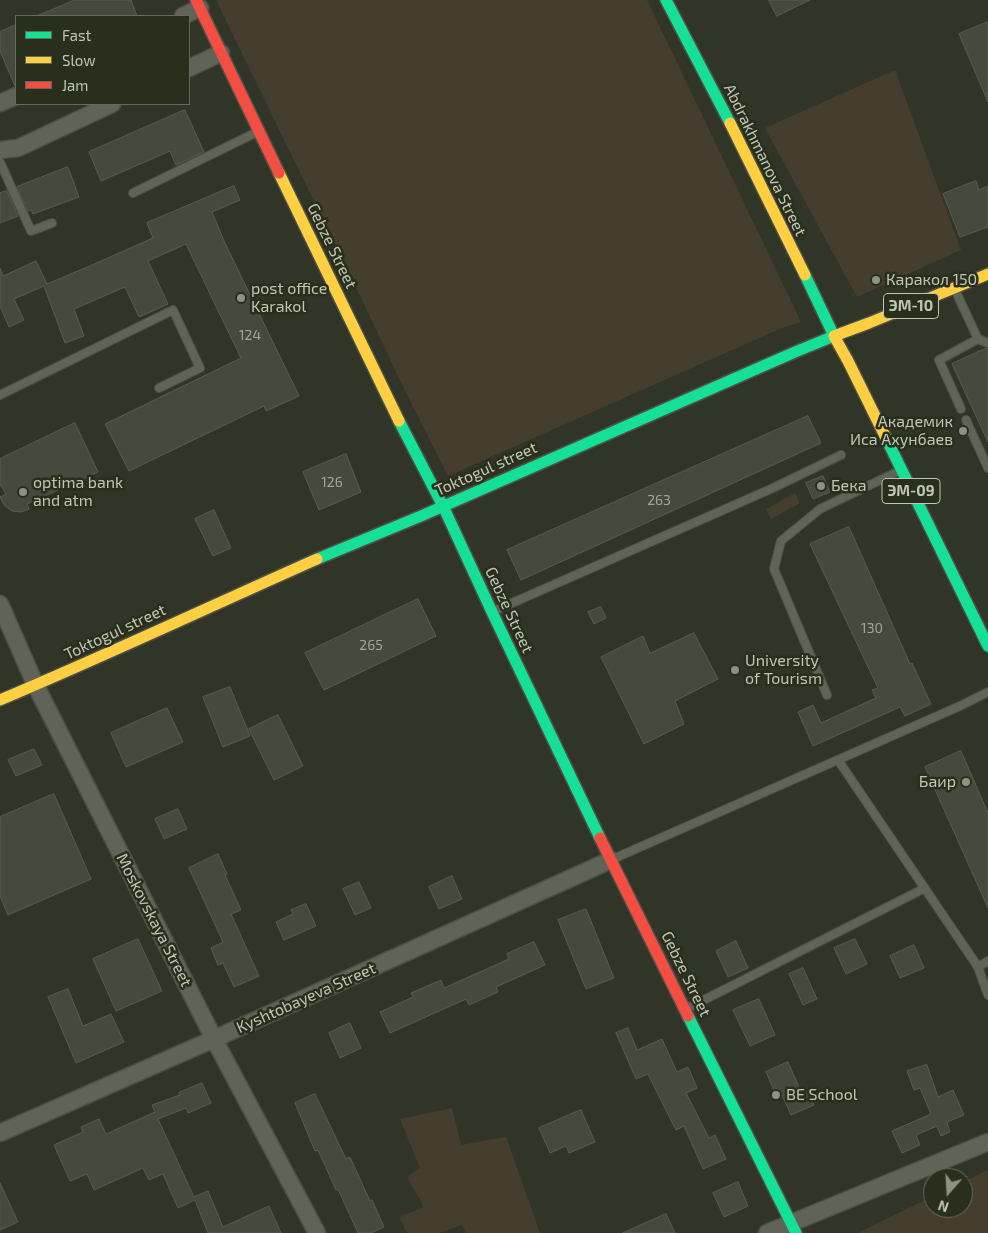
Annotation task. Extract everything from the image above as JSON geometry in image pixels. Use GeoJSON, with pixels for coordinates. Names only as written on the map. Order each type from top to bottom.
{"type":"FeatureCollection","features":[{"type":"Feature","properties":{"kind":"main road","name":"Abdrakhmanova Street"},"geometry":{"type":"LineString","coordinates":[[666,0],[736,136],[834,336]]}},
{"type":"Feature","properties":{"kind":"main road","name":"Gebze Street"},"geometry":{"type":"LineString","coordinates":[[198,4],[390,402],[443,506],[611,860],[794,1228]]}},
{"type":"Feature","properties":{"kind":"main road","name":"Toktogul street"},"geometry":{"type":"LineString","coordinates":[[0,700],[36,686],[226,599],[795,352],[988,274]]}},
{"type":"Feature","properties":{"kind":"main road","name":"ЭМ-09"},"geometry":{"type":"LineString","coordinates":[[834,336],[988,646]]}},
{"type":"Feature","properties":{"kind":"street"},"geometry":{"type":"LineString","coordinates":[[184,15],[198,4]]}},
{"type":"Feature","properties":{"kind":"street"},"geometry":{"type":"LineString","coordinates":[[190,68],[221,53]]}},
{"type":"Feature","properties":{"kind":"street"},"geometry":{"type":"LineString","coordinates":[[0,103],[15,96]]}},
{"type":"Feature","properties":{"kind":"street"},"geometry":{"type":"LineString","coordinates":[[0,150],[18,148],[110,105]]}},
{"type":"Feature","properties":{"kind":"street","name":"Moskovskaya Street"},"geometry":{"type":"LineString","coordinates":[[0,604],[36,686],[214,1039],[317,1233]]}},
{"type":"Feature","properties":{"kind":"street","name":"Kyshtobayeva Street"},"geometry":{"type":"LineString","coordinates":[[0,1133],[611,860]]}},
{"type":"Feature","properties":{"kind":"street"},"geometry":{"type":"LineString","coordinates":[[767,1233],[794,1228],[988,1142]]}},
{"type":"Feature","properties":{"kind":"lane"},"geometry":{"type":"LineString","coordinates":[[134,192],[258,131]]}},
{"type":"Feature","properties":{"kind":"lane"},"geometry":{"type":"LineString","coordinates":[[0,162],[30,230],[52,223]]}},
{"type":"Feature","properties":{"kind":"lane"},"geometry":{"type":"LineString","coordinates":[[954,288],[978,339],[988,343]]}},
{"type":"Feature","properties":{"kind":"lane"},"geometry":{"type":"LineString","coordinates":[[0,395],[173,310],[200,368],[159,388]]}},
{"type":"Feature","properties":{"kind":"lane"},"geometry":{"type":"LineString","coordinates":[[961,409],[939,360],[978,339]]}},
{"type":"Feature","properties":{"kind":"lane"},"geometry":{"type":"LineString","coordinates":[[966,420],[988,468]]}},
{"type":"Feature","properties":{"kind":"lane"},"geometry":{"type":"LineString","coordinates":[[492,612],[773,488],[841,455]]}},
{"type":"Feature","properties":{"kind":"lane"},"geometry":{"type":"LineString","coordinates":[[827,695],[774,569],[781,541],[820,509],[901,470]]}},
{"type":"Feature","properties":{"kind":"lane"},"geometry":{"type":"LineString","coordinates":[[611,860],[988,692]]}},
{"type":"Feature","properties":{"kind":"lane"},"geometry":{"type":"LineString","coordinates":[[838,760],[978,967],[988,995]]}},
{"type":"Feature","properties":{"kind":"lane"},"geometry":{"type":"LineString","coordinates":[[685,1009],[925,888]]}},
{"type":"Feature","properties":{"kind":"lane"},"geometry":{"type":"LineString","coordinates":[[978,967],[988,961]]}},
{"type":"Feature","properties":{"kind":"shaded area"},"geometry":{"type":"Polygon","coordinates":[[[216,0],[647,0],[801,322],[782,328],[448,476],[216,0]]]}},
{"type":"Feature","properties":{"kind":"shaded area"},"geometry":{"type":"Polygon","coordinates":[[[895,70],[961,250],[857,297],[765,128],[895,70]]]}},
{"type":"Feature","properties":{"kind":"shaded area"},"geometry":{"type":"Polygon","coordinates":[[[795,493],[800,503],[771,519],[766,509],[795,493]]]}},
{"type":"Feature","properties":{"kind":"shaded area"},"geometry":{"type":"Polygon","coordinates":[[[452,1108],[461,1145],[506,1137],[540,1233],[466,1233],[462,1225],[439,1233],[407,1233],[399,1217],[424,1207],[407,1177],[420,1168],[400,1119],[452,1108]]]}},
{"type":"Feature","properties":{"kind":"shaded area"},"geometry":{"type":"Polygon","coordinates":[[[988,1170],[988,1233],[858,1233],[923,1201],[923,1218],[973,1218],[973,1177],[988,1170]]]}},
{"type":"Feature","properties":{"kind":"building"},"geometry":{"type":"Polygon","coordinates":[[[75,0],[131,0],[137,15],[39,15],[75,0]]]}},
{"type":"Feature","properties":{"kind":"building"},"geometry":{"type":"Polygon","coordinates":[[[769,0],[810,0],[777,16],[769,0]]]}},
{"type":"Feature","properties":{"kind":"building"},"geometry":{"type":"Polygon","coordinates":[[[988,22],[988,102],[959,34],[988,22]]]}},
{"type":"Feature","properties":{"kind":"building"},"geometry":{"type":"Polygon","coordinates":[[[15,25],[15,86],[0,51],[0,32],[15,25]]]}},
{"type":"Feature","properties":{"kind":"building"},"geometry":{"type":"Polygon","coordinates":[[[185,110],[204,152],[176,165],[170,151],[101,181],[89,152],[185,110]]]}},
{"type":"Feature","properties":{"kind":"building"},"geometry":{"type":"Polygon","coordinates":[[[68,167],[79,197],[33,214],[31,210],[28,211],[17,187],[68,167]]]}},
{"type":"Feature","properties":{"kind":"building"},"geometry":{"type":"Polygon","coordinates":[[[976,181],[979,190],[988,186],[988,227],[960,237],[943,194],[976,181]]]}},
{"type":"Feature","properties":{"kind":"building"},"geometry":{"type":"Polygon","coordinates":[[[234,186],[240,200],[212,212],[224,241],[299,396],[266,411],[264,406],[129,471],[105,424],[241,358],[186,244],[148,261],[168,304],[139,317],[125,287],[74,309],[84,336],[65,343],[44,286],[14,299],[24,320],[9,327],[0,306],[0,268],[3,276],[36,261],[47,284],[153,238],[147,223],[234,186]]]}},
{"type":"Feature","properties":{"kind":"building"},"geometry":{"type":"Polygon","coordinates":[[[7,191],[18,216],[0,223],[0,193],[7,191]]]}},
{"type":"Feature","properties":{"kind":"building"},"geometry":{"type":"Polygon","coordinates":[[[988,349],[988,442],[952,364],[988,349]]]}},
{"type":"Feature","properties":{"kind":"building"},"geometry":{"type":"Polygon","coordinates":[[[808,416],[821,443],[521,580],[507,550],[808,416]]]}},
{"type":"Feature","properties":{"kind":"building"},"geometry":{"type":"Polygon","coordinates":[[[75,423],[98,472],[27,504],[29,509],[21,512],[12,511],[4,505],[0,497],[6,494],[0,484],[0,459],[75,423]]]}},
{"type":"Feature","properties":{"kind":"building"},"geometry":{"type":"Polygon","coordinates":[[[346,454],[361,492],[319,510],[303,472],[346,454]]]}},
{"type":"Feature","properties":{"kind":"building"},"geometry":{"type":"Polygon","coordinates":[[[823,476],[830,492],[813,499],[806,483],[823,476]]]}},
{"type":"Feature","properties":{"kind":"building"},"geometry":{"type":"Polygon","coordinates":[[[214,510],[231,548],[213,556],[195,519],[214,510]]]}},
{"type":"Feature","properties":{"kind":"building"},"geometry":{"type":"Polygon","coordinates":[[[849,527],[910,664],[912,663],[931,704],[905,716],[900,707],[813,746],[798,712],[813,705],[821,723],[876,698],[872,690],[878,688],[810,544],[849,527]]]}},
{"type":"Feature","properties":{"kind":"building"},"geometry":{"type":"Polygon","coordinates":[[[418,599],[436,636],[324,690],[305,653],[418,599]]]}},
{"type":"Feature","properties":{"kind":"building"},"geometry":{"type":"Polygon","coordinates":[[[601,607],[606,618],[594,624],[588,612],[601,607]]]}},
{"type":"Feature","properties":{"kind":"building"},"geometry":{"type":"Polygon","coordinates":[[[694,633],[718,679],[675,701],[684,724],[644,744],[601,657],[643,636],[650,653],[694,633]]]}},
{"type":"Feature","properties":{"kind":"building"},"geometry":{"type":"Polygon","coordinates":[[[230,687],[250,736],[223,747],[203,697],[230,687]]]}},
{"type":"Feature","properties":{"kind":"building"},"geometry":{"type":"Polygon","coordinates":[[[167,708],[183,742],[126,767],[111,733],[167,708]]]}},
{"type":"Feature","properties":{"kind":"building"},"geometry":{"type":"Polygon","coordinates":[[[278,715],[303,766],[274,780],[249,729],[278,715]]]}},
{"type":"Feature","properties":{"kind":"building"},"geometry":{"type":"Polygon","coordinates":[[[34,749],[42,765],[16,776],[8,760],[34,749]]]}},
{"type":"Feature","properties":{"kind":"building"},"geometry":{"type":"Polygon","coordinates":[[[961,751],[988,813],[988,908],[925,767],[961,751]]]}},
{"type":"Feature","properties":{"kind":"building"},"geometry":{"type":"Polygon","coordinates":[[[54,794],[91,879],[8,915],[0,896],[0,817],[54,794]]]}},
{"type":"Feature","properties":{"kind":"building"},"geometry":{"type":"Polygon","coordinates":[[[178,809],[187,829],[164,839],[155,819],[178,809]]]}},
{"type":"Feature","properties":{"kind":"building"},"geometry":{"type":"Polygon","coordinates":[[[218,854],[227,874],[225,875],[241,910],[231,914],[259,976],[234,987],[223,963],[218,965],[211,948],[223,942],[189,868],[218,854]]]}},
{"type":"Feature","properties":{"kind":"building"},"geometry":{"type":"Polygon","coordinates":[[[452,876],[462,899],[439,909],[429,887],[452,876]]]}},
{"type":"Feature","properties":{"kind":"building"},"geometry":{"type":"Polygon","coordinates":[[[359,882],[371,908],[355,915],[343,889],[359,882]]]}},
{"type":"Feature","properties":{"kind":"building"},"geometry":{"type":"Polygon","coordinates":[[[306,904],[316,926],[284,940],[276,922],[293,914],[291,910],[306,904]]]}},
{"type":"Feature","properties":{"kind":"building"},"geometry":{"type":"Polygon","coordinates":[[[586,909],[614,978],[586,989],[558,920],[586,909]]]}},
{"type":"Feature","properties":{"kind":"building"},"geometry":{"type":"Polygon","coordinates":[[[138,939],[162,991],[116,1011],[93,959],[138,939]]]}},
{"type":"Feature","properties":{"kind":"building"},"geometry":{"type":"Polygon","coordinates":[[[855,939],[867,964],[846,974],[834,948],[855,939]]]}},
{"type":"Feature","properties":{"kind":"building"},"geometry":{"type":"Polygon","coordinates":[[[736,941],[748,968],[728,977],[716,951],[736,941]]]}},
{"type":"Feature","properties":{"kind":"building"},"geometry":{"type":"Polygon","coordinates":[[[534,942],[545,965],[496,987],[498,992],[469,1005],[466,999],[390,1033],[380,1012],[413,997],[411,993],[441,980],[444,988],[509,959],[507,954],[534,942]]]}},
{"type":"Feature","properties":{"kind":"building"},"geometry":{"type":"Polygon","coordinates":[[[914,945],[924,968],[900,978],[890,956],[914,945]]]}},
{"type":"Feature","properties":{"kind":"building"},"geometry":{"type":"Polygon","coordinates":[[[803,968],[817,999],[803,1005],[789,974],[803,968]]]}},
{"type":"Feature","properties":{"kind":"building"},"geometry":{"type":"Polygon","coordinates":[[[68,989],[83,1026],[111,1014],[124,1042],[76,1063],[48,997],[68,989]]]}},
{"type":"Feature","properties":{"kind":"building"},"geometry":{"type":"Polygon","coordinates":[[[759,999],[775,1035],[750,1046],[733,1010],[759,999]]]}},
{"type":"Feature","properties":{"kind":"building"},"geometry":{"type":"Polygon","coordinates":[[[350,1023],[361,1048],[340,1058],[329,1033],[350,1023]]]}},
{"type":"Feature","properties":{"kind":"building"},"geometry":{"type":"Polygon","coordinates":[[[628,1028],[637,1050],[662,1039],[677,1072],[688,1067],[697,1088],[686,1093],[709,1138],[715,1135],[726,1159],[703,1169],[684,1126],[676,1130],[648,1074],[636,1079],[616,1033],[628,1028]]]}},
{"type":"Feature","properties":{"kind":"building"},"geometry":{"type":"Polygon","coordinates":[[[788,1062],[802,1094],[808,1091],[814,1105],[791,1115],[782,1095],[777,1097],[766,1072],[788,1062]]]}},
{"type":"Feature","properties":{"kind":"building"},"geometry":{"type":"Polygon","coordinates":[[[927,1065],[938,1097],[953,1090],[964,1115],[947,1122],[950,1132],[941,1136],[937,1126],[916,1135],[920,1145],[902,1153],[892,1131],[931,1114],[920,1088],[914,1090],[907,1071],[927,1065]]]}},
{"type":"Feature","properties":{"kind":"building"},"geometry":{"type":"Polygon","coordinates":[[[202,1083],[211,1103],[188,1113],[186,1108],[158,1119],[194,1197],[208,1191],[223,1227],[269,1206],[281,1233],[208,1233],[195,1200],[178,1208],[163,1174],[149,1180],[143,1168],[94,1190],[87,1174],[70,1181],[54,1145],[83,1132],[81,1127],[99,1119],[106,1134],[155,1112],[152,1105],[180,1095],[179,1093],[202,1083]]]}},
{"type":"Feature","properties":{"kind":"building"},"geometry":{"type":"Polygon","coordinates":[[[315,1094],[346,1159],[350,1157],[384,1227],[371,1233],[358,1233],[318,1150],[315,1151],[295,1103],[315,1094]]]}},
{"type":"Feature","properties":{"kind":"building"},"geometry":{"type":"Polygon","coordinates":[[[581,1110],[595,1142],[569,1153],[566,1146],[550,1153],[539,1128],[581,1110]]]}},
{"type":"Feature","properties":{"kind":"building"},"geometry":{"type":"Polygon","coordinates":[[[738,1182],[748,1206],[724,1217],[713,1193],[738,1182]]]}},
{"type":"Feature","properties":{"kind":"building"},"geometry":{"type":"Polygon","coordinates":[[[0,1183],[18,1222],[0,1230],[0,1183]]]}},
{"type":"Feature","properties":{"kind":"building"},"geometry":{"type":"Polygon","coordinates":[[[666,1214],[675,1233],[623,1233],[666,1214]]]}},
{"type":"Feature","properties":{"kind":"traffic: fast"},"geometry":{"type":"LineString","coordinates":[[666,0],[730,123]]}},
{"type":"Feature","properties":{"kind":"traffic: fast"},"geometry":{"type":"LineString","coordinates":[[317,559],[421,516],[834,336],[805,275]]}},
{"type":"Feature","properties":{"kind":"traffic: fast"},"geometry":{"type":"LineString","coordinates":[[399,421],[443,506],[600,838]]}},
{"type":"Feature","properties":{"kind":"traffic: fast"},"geometry":{"type":"LineString","coordinates":[[885,436],[988,646]]}},
{"type":"Feature","properties":{"kind":"traffic: fast"},"geometry":{"type":"LineString","coordinates":[[688,1016],[796,1233]]}},
{"type":"Feature","properties":{"kind":"traffic: slow"},"geometry":{"type":"LineString","coordinates":[[730,123],[805,275]]}},
{"type":"Feature","properties":{"kind":"traffic: slow"},"geometry":{"type":"LineString","coordinates":[[279,173],[399,421]]}},
{"type":"Feature","properties":{"kind":"traffic: slow"},"geometry":{"type":"LineString","coordinates":[[885,436],[834,336],[988,274]]}},
{"type":"Feature","properties":{"kind":"traffic: slow"},"geometry":{"type":"LineString","coordinates":[[0,700],[317,559]]}},
{"type":"Feature","properties":{"kind":"traffic: jam"},"geometry":{"type":"LineString","coordinates":[[196,0],[279,173]]}},
{"type":"Feature","properties":{"kind":"traffic: jam"},"geometry":{"type":"LineString","coordinates":[[600,838],[688,1016]]}},
{"type":"Feature","properties":{"kind":"place","name":"Каракол 150"},"geometry":{"type":"Point","coordinates":[876,280]}},
{"type":"Feature","properties":{"kind":"place","name":"post office Karakol"},"geometry":{"type":"Point","coordinates":[241,298]}},
{"type":"Feature","properties":{"kind":"place","name":"Академик Иса Ахунбаев"},"geometry":{"type":"Point","coordinates":[963,431]}},
{"type":"Feature","properties":{"kind":"place","name":"Бека"},"geometry":{"type":"Point","coordinates":[821,486]}},
{"type":"Feature","properties":{"kind":"place","name":"optima bank and atm"},"geometry":{"type":"Point","coordinates":[23,492]}},
{"type":"Feature","properties":{"kind":"place","name":"University of Tourism"},"geometry":{"type":"Point","coordinates":[735,670]}},
{"type":"Feature","properties":{"kind":"place","name":"Баир"},"geometry":{"type":"Point","coordinates":[966,782]}},
{"type":"Feature","properties":{"kind":"place","name":"BE School"},"geometry":{"type":"Point","coordinates":[776,1095]}}]}
